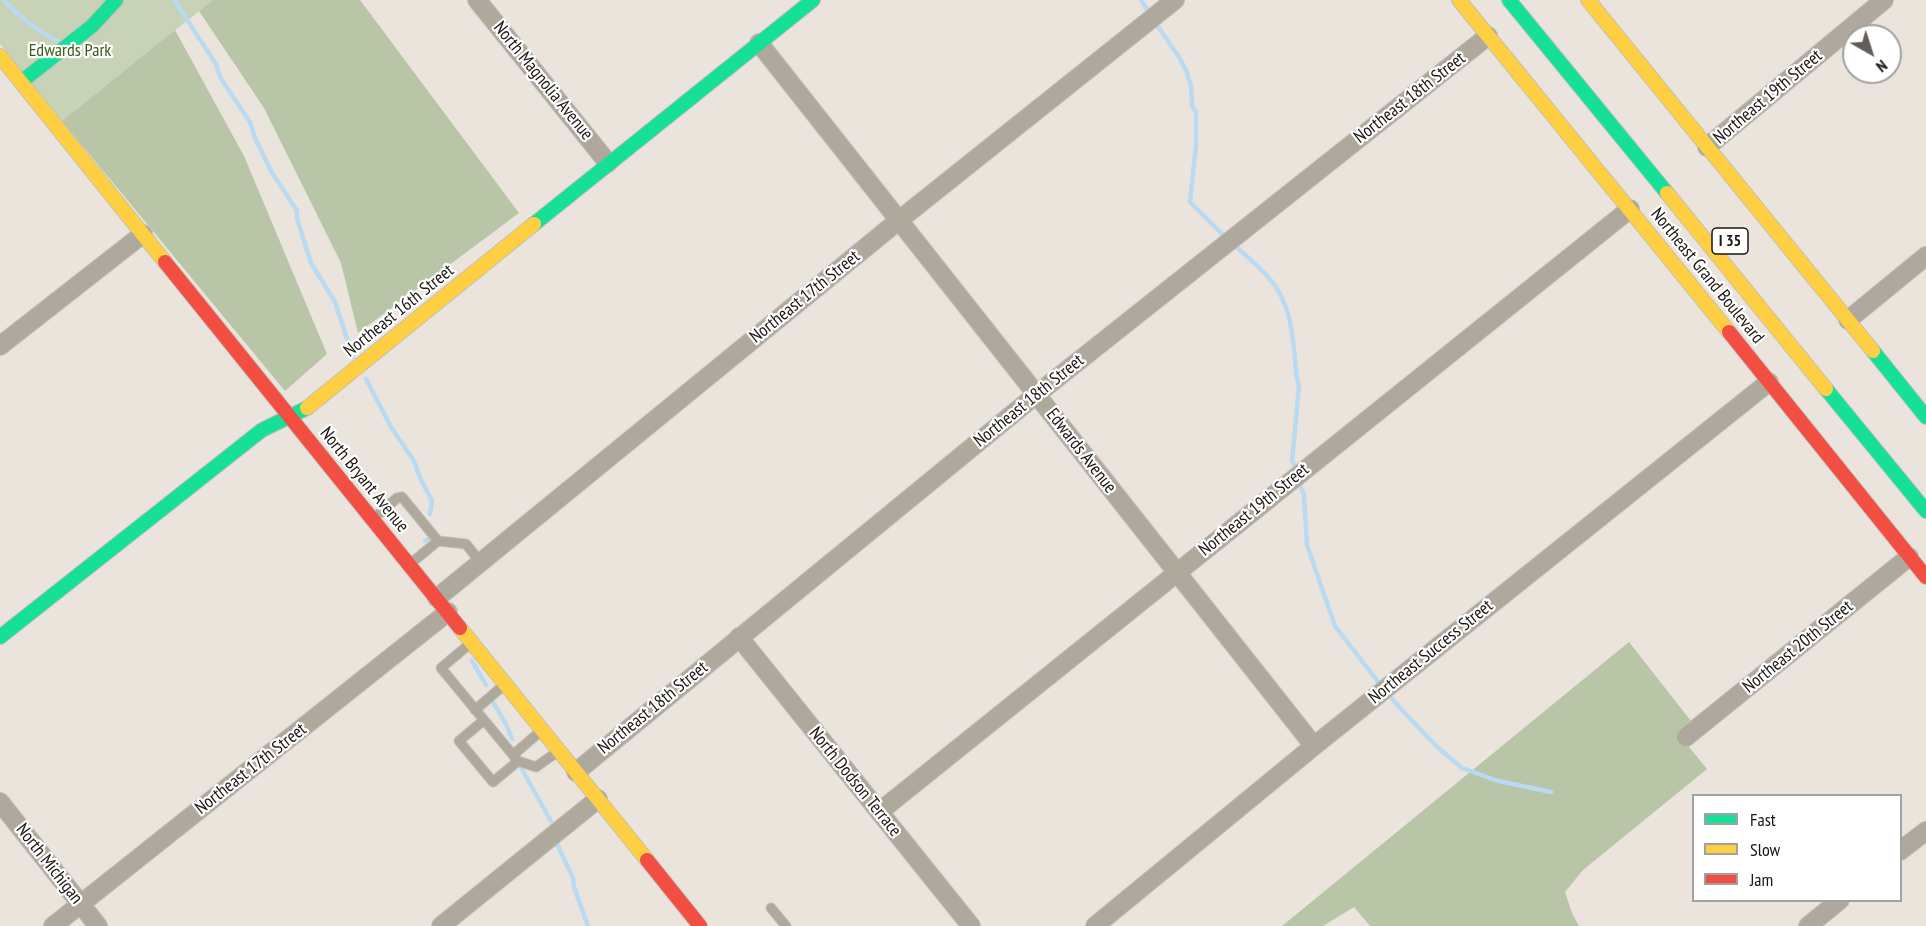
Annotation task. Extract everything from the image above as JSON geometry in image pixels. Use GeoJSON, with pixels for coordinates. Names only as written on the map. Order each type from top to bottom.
{"type":"FeatureCollection","features":[{"type":"Feature","properties":{"kind":"main road"},"geometry":{"type":"LineString","coordinates":[[21,82],[92,26],[116,0]]}},
{"type":"Feature","properties":{"kind":"main road","name":"Northeast 16th Street"},"geometry":{"type":"LineString","coordinates":[[0,637],[262,429],[309,407],[608,163],[813,0]]}},
{"type":"Feature","properties":{"kind":"main road","name":"Northeast Grand Boulevard"},"geometry":{"type":"LineString","coordinates":[[1459,0],[1926,577]]}},
{"type":"Feature","properties":{"kind":"main road","name":"I 35"},"geometry":{"type":"LineString","coordinates":[[1509,0],[1926,511]]}},
{"type":"Feature","properties":{"kind":"main road"},"geometry":{"type":"LineString","coordinates":[[1588,0],[1926,417]]}},
{"type":"Feature","properties":{"kind":"main road","name":"North Bryant Avenue"},"geometry":{"type":"LineString","coordinates":[[0,56],[700,926]]}},
{"type":"Feature","properties":{"kind":"street","name":"North Magnolia Avenue"},"geometry":{"type":"LineString","coordinates":[[477,0],[608,163]]}},
{"type":"Feature","properties":{"kind":"street","name":"Northeast 17th Street"},"geometry":{"type":"LineString","coordinates":[[53,926],[443,605],[481,563],[898,221],[1175,0]]}},
{"type":"Feature","properties":{"kind":"street","name":"Northeast 19th Street"},"geometry":{"type":"LineString","coordinates":[[1707,147],[1884,0]]}},
{"type":"Feature","properties":{"kind":"street","name":"Northeast 18th Street"},"geometry":{"type":"LineString","coordinates":[[576,772],[1036,394],[1488,36]]}},
{"type":"Feature","properties":{"kind":"street","name":"Edwards Avenue"},"geometry":{"type":"LineString","coordinates":[[759,43],[1314,746]]}},
{"type":"Feature","properties":{"kind":"street","name":"Northeast 19th Street"},"geometry":{"type":"LineString","coordinates":[[879,812],[1629,209]]}},
{"type":"Feature","properties":{"kind":"street"},"geometry":{"type":"LineString","coordinates":[[0,346],[142,234]]}},
{"type":"Feature","properties":{"kind":"street"},"geometry":{"type":"LineString","coordinates":[[1848,320],[1926,256]]}},
{"type":"Feature","properties":{"kind":"street","name":"Northeast Success Street"},"geometry":{"type":"LineString","coordinates":[[1095,926],[1314,746],[1769,382]]}},
{"type":"Feature","properties":{"kind":"street","name":"Northeast 20th Street"},"geometry":{"type":"LineString","coordinates":[[1686,737],[1909,557]]}},
{"type":"Feature","properties":{"kind":"street","name":"North Dodson Terrace"},"geometry":{"type":"LineString","coordinates":[[739,638],[970,926]]}},
{"type":"Feature","properties":{"kind":"street"},"geometry":{"type":"LineString","coordinates":[[441,926],[598,799]]}},
{"type":"Feature","properties":{"kind":"street","name":"North Michigan"},"geometry":{"type":"LineString","coordinates":[[0,802],[98,926]]}},
{"type":"Feature","properties":{"kind":"street"},"geometry":{"type":"LineString","coordinates":[[1902,849],[1926,831]]}},
{"type":"Feature","properties":{"kind":"street"},"geometry":{"type":"LineString","coordinates":[[1808,926],[1838,902]]}},
{"type":"Feature","properties":{"kind":"lane"},"geometry":{"type":"LineString","coordinates":[[373,519],[397,498],[402,497],[438,541],[466,544],[481,563]]}},
{"type":"Feature","properties":{"kind":"lane"},"geometry":{"type":"LineString","coordinates":[[410,564],[438,541]]}},
{"type":"Feature","properties":{"kind":"lane"},"geometry":{"type":"LineString","coordinates":[[472,642],[441,668],[515,758],[536,767],[559,750]]}},
{"type":"Feature","properties":{"kind":"lane"},"geometry":{"type":"LineString","coordinates":[[475,710],[506,684]]}},
{"type":"Feature","properties":{"kind":"lane"},"geometry":{"type":"LineString","coordinates":[[484,720],[459,741],[493,782],[543,730]]}},
{"type":"Feature","properties":{"kind":"lane"},"geometry":{"type":"LineString","coordinates":[[771,908],[786,926]]}},
{"type":"Feature","properties":{"kind":"green space","name":"Edwards Park"},"geometry":{"type":"Polygon","coordinates":[[[0,0],[213,0],[62,121],[0,44],[0,0]]]}},
{"type":"Feature","properties":{"kind":"green space"},"geometry":{"type":"Polygon","coordinates":[[[213,0],[360,0],[519,213],[358,333],[341,263],[264,108],[199,11],[213,0]]]}},
{"type":"Feature","properties":{"kind":"green space"},"geometry":{"type":"Polygon","coordinates":[[[175,30],[244,156],[327,354],[285,391],[62,121],[175,30]]]}},
{"type":"Feature","properties":{"kind":"green space"},"geometry":{"type":"Polygon","coordinates":[[[1629,642],[1691,721],[1689,747],[1707,769],[1583,870],[1565,892],[1579,926],[1370,926],[1354,907],[1323,926],[1282,926],[1629,642]]]}},
{"type":"Feature","properties":{"kind":"waterway"},"geometry":{"type":"LineString","coordinates":[[4,0],[29,24],[59,42]]}},
{"type":"Feature","properties":{"kind":"waterway"},"geometry":{"type":"LineString","coordinates":[[174,0],[216,64],[220,77],[250,122],[271,171],[297,211],[297,218],[311,263],[335,302],[353,357]]}},
{"type":"Feature","properties":{"kind":"waterway"},"geometry":{"type":"LineString","coordinates":[[1141,0],[1150,14]]}},
{"type":"Feature","properties":{"kind":"waterway"},"geometry":{"type":"LineString","coordinates":[[1154,21],[1179,57],[1191,84],[1192,106],[1196,112],[1196,145],[1190,202],[1226,238]]}},
{"type":"Feature","properties":{"kind":"waterway"},"geometry":{"type":"LineString","coordinates":[[83,47],[95,49]]}},
{"type":"Feature","properties":{"kind":"waterway"},"geometry":{"type":"LineString","coordinates":[[1232,243],[1256,264],[1276,287],[1290,320],[1299,386],[1292,461],[1296,468],[1295,472]]}},
{"type":"Feature","properties":{"kind":"waterway"},"geometry":{"type":"LineString","coordinates":[[366,379],[391,427],[414,461],[432,501],[430,514]]}},
{"type":"Feature","properties":{"kind":"waterway"},"geometry":{"type":"LineString","coordinates":[[1298,480],[1304,495],[1307,545],[1335,626],[1382,687]]}},
{"type":"Feature","properties":{"kind":"waterway"},"geometry":{"type":"LineString","coordinates":[[472,661],[486,685]]}},
{"type":"Feature","properties":{"kind":"waterway"},"geometry":{"type":"LineString","coordinates":[[1387,693],[1436,746],[1462,768],[1498,781],[1551,792]]}},
{"type":"Feature","properties":{"kind":"waterway"},"geometry":{"type":"LineString","coordinates":[[490,697],[512,739]]}},
{"type":"Feature","properties":{"kind":"waterway"},"geometry":{"type":"LineString","coordinates":[[519,764],[551,821]]}},
{"type":"Feature","properties":{"kind":"waterway"},"geometry":{"type":"LineString","coordinates":[[556,839],[573,878],[588,926]]}},
{"type":"Feature","properties":{"kind":"traffic: fast"},"geometry":{"type":"LineString","coordinates":[[21,82],[92,26],[116,0]]}},
{"type":"Feature","properties":{"kind":"traffic: fast"},"geometry":{"type":"LineString","coordinates":[[534,224],[813,0]]}},
{"type":"Feature","properties":{"kind":"traffic: fast"},"geometry":{"type":"LineString","coordinates":[[1509,0],[1667,193]]}},
{"type":"Feature","properties":{"kind":"traffic: fast"},"geometry":{"type":"LineString","coordinates":[[1873,351],[1926,417]]}},
{"type":"Feature","properties":{"kind":"traffic: fast"},"geometry":{"type":"LineString","coordinates":[[1826,389],[1926,511]]}},
{"type":"Feature","properties":{"kind":"traffic: fast"},"geometry":{"type":"LineString","coordinates":[[0,637],[262,430],[307,408]]}},
{"type":"Feature","properties":{"kind":"traffic: slow"},"geometry":{"type":"LineString","coordinates":[[1459,0],[1729,332]]}},
{"type":"Feature","properties":{"kind":"traffic: slow"},"geometry":{"type":"LineString","coordinates":[[1588,0],[1873,351]]}},
{"type":"Feature","properties":{"kind":"traffic: slow"},"geometry":{"type":"LineString","coordinates":[[0,56],[165,262]]}},
{"type":"Feature","properties":{"kind":"traffic: slow"},"geometry":{"type":"LineString","coordinates":[[1667,193],[1826,389]]}},
{"type":"Feature","properties":{"kind":"traffic: slow"},"geometry":{"type":"LineString","coordinates":[[307,408],[534,224]]}},
{"type":"Feature","properties":{"kind":"traffic: slow"},"geometry":{"type":"LineString","coordinates":[[460,628],[647,860]]}},
{"type":"Feature","properties":{"kind":"traffic: jam"},"geometry":{"type":"LineString","coordinates":[[165,262],[460,628]]}},
{"type":"Feature","properties":{"kind":"traffic: jam"},"geometry":{"type":"LineString","coordinates":[[1729,332],[1926,577]]}},
{"type":"Feature","properties":{"kind":"traffic: jam"},"geometry":{"type":"LineString","coordinates":[[647,860],[700,926]]}}]}
